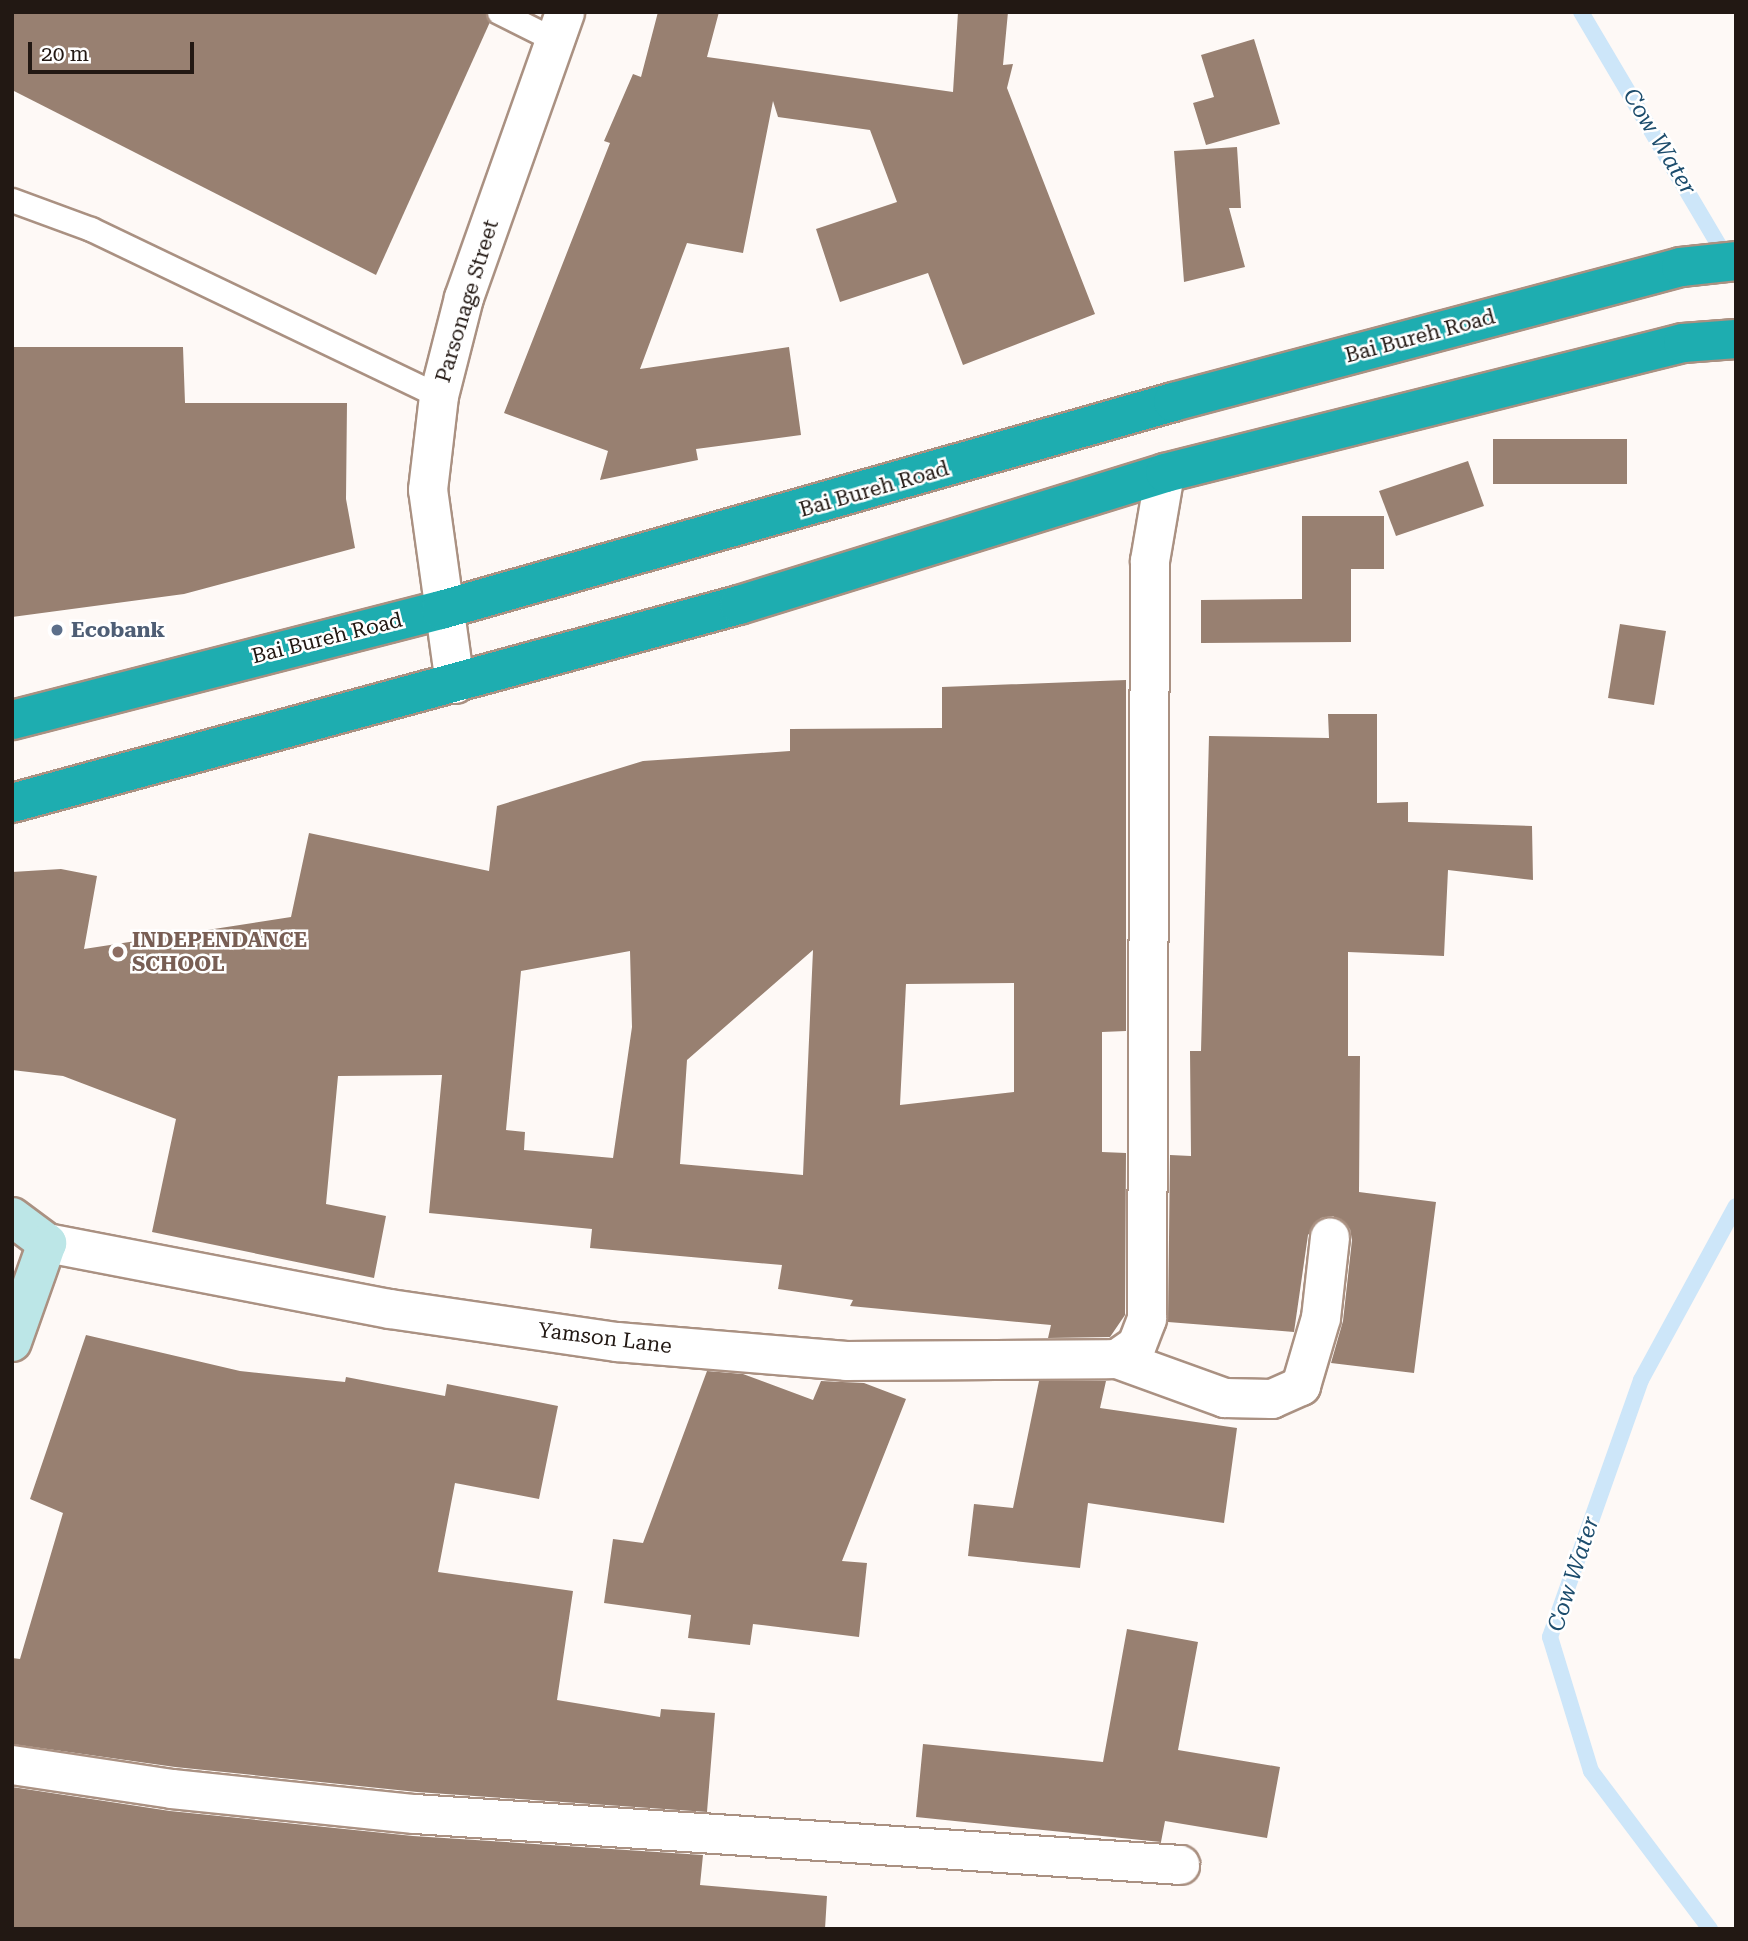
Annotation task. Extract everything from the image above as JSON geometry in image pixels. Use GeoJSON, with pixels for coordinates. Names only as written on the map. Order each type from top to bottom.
{"type":"FeatureCollection","features":[{"type":"Feature","properties":{"kind":"highway","name":"Bai Bureh Road"},"geometry":{"type":"LineString","coordinates":[[12,720],[442,610],[1173,402],[1681,267],[1736,261]]}},
{"type":"Feature","properties":{"kind":"highway"},"geometry":{"type":"LineString","coordinates":[[12,803],[739,605],[1165,473],[1683,343],[1736,339]]}},
{"type":"Feature","properties":{"kind":"main road"},"geometry":{"type":"LineString","coordinates":[[12,1217],[47,1243],[12,1342]]}},
{"type":"Feature","properties":{"kind":"street","name":"Parsonage Street"},"geometry":{"type":"LineString","coordinates":[[455,684],[442,610],[428,490],[439,396],[464,298],[560,26]]}},
{"type":"Feature","properties":{"kind":"street"},"geometry":{"type":"LineString","coordinates":[[1117,1359],[1137,1345],[1147,1319],[1150,561],[1165,473]]}},
{"type":"Feature","properties":{"kind":"street"},"geometry":{"type":"LineString","coordinates":[[1117,1359],[1225,1398],[1272,1399],[1301,1386],[1321,1318],[1331,1238]]}},
{"type":"Feature","properties":{"kind":"street","name":"Yamson Lane"},"geometry":{"type":"LineString","coordinates":[[47,1243],[390,1309],[617,1342],[846,1361],[1117,1359]]}},
{"type":"Feature","properties":{"kind":"street"},"geometry":{"type":"LineString","coordinates":[[12,1765],[172,1789],[415,1814],[1180,1865]]}},
{"type":"Feature","properties":{"kind":"lane"},"geometry":{"type":"LineString","coordinates":[[499,12],[560,26]]}},
{"type":"Feature","properties":{"kind":"lane"},"geometry":{"type":"LineString","coordinates":[[12,201],[91,229],[439,396]]}},
{"type":"Feature","properties":{"kind":"building"},"geometry":{"type":"Polygon","coordinates":[[[12,12],[485,12],[490,22],[376,275],[12,90],[12,12]]]}},
{"type":"Feature","properties":{"kind":"building"},"geometry":{"type":"Polygon","coordinates":[[[658,12],[719,12],[707,57],[953,92],[958,12],[1008,12],[1003,65],[1013,64],[1007,88],[1095,314],[963,365],[928,273],[840,302],[816,229],[897,202],[870,130],[778,117],[773,101],[743,253],[687,243],[640,369],[789,347],[801,435],[696,449],[698,460],[600,480],[608,451],[504,413],[610,143],[604,141],[633,74],[641,77],[658,12]]]}},
{"type":"Feature","properties":{"kind":"building"},"geometry":{"type":"Polygon","coordinates":[[[1254,39],[1280,124],[1206,145],[1193,103],[1214,97],[1201,55],[1254,39]]]}},
{"type":"Feature","properties":{"kind":"building"},"geometry":{"type":"Polygon","coordinates":[[[1237,147],[1241,208],[1229,208],[1245,267],[1184,282],[1174,151],[1237,147]]]}},
{"type":"Feature","properties":{"kind":"building"},"geometry":{"type":"Polygon","coordinates":[[[12,347],[183,347],[185,403],[347,403],[346,499],[355,548],[184,594],[12,617],[12,347]]]}},
{"type":"Feature","properties":{"kind":"building"},"geometry":{"type":"Polygon","coordinates":[[[1493,439],[1627,439],[1627,484],[1493,484],[1493,439]]]}},
{"type":"Feature","properties":{"kind":"building"},"geometry":{"type":"Polygon","coordinates":[[[1468,461],[1484,506],[1396,536],[1379,491],[1468,461]]]}},
{"type":"Feature","properties":{"kind":"building"},"geometry":{"type":"Polygon","coordinates":[[[1302,516],[1384,516],[1384,569],[1351,569],[1351,642],[1201,643],[1201,600],[1302,599],[1302,516]]]}},
{"type":"Feature","properties":{"kind":"building"},"geometry":{"type":"Polygon","coordinates":[[[1620,624],[1666,631],[1654,705],[1608,698],[1620,624]]]}},
{"type":"Feature","properties":{"kind":"building"},"geometry":{"type":"Polygon","coordinates":[[[1126,680],[1126,1031],[1102,1032],[1102,1152],[1126,1153],[1125,1315],[1110,1337],[1048,1338],[1051,1325],[850,1306],[853,1300],[778,1289],[782,1265],[590,1248],[592,1229],[429,1213],[442,1075],[338,1076],[326,1204],[386,1216],[374,1278],[152,1232],[176,1119],[63,1076],[12,1070],[12,872],[61,869],[97,876],[84,949],[291,917],[309,833],[489,871],[497,806],[643,761],[790,751],[790,729],[942,728],[942,687],[1126,680]],[[813,950],[687,1060],[680,1164],[803,1175],[813,950]],[[630,951],[521,971],[506,1130],[525,1132],[524,1150],[613,1158],[632,1027],[630,951]],[[1014,983],[906,984],[900,1105],[1014,1092],[1014,983]]]}},
{"type":"Feature","properties":{"kind":"building"},"geometry":{"type":"Polygon","coordinates":[[[1328,714],[1377,714],[1377,803],[1408,802],[1408,822],[1532,826],[1533,880],[1448,870],[1444,956],[1348,952],[1348,1056],[1360,1056],[1359,1192],[1436,1202],[1414,1373],[1331,1363],[1343,1321],[1352,1240],[1350,1229],[1333,1216],[1321,1218],[1308,1235],[1294,1332],[1168,1322],[1170,1155],[1191,1156],[1190,1051],[1201,1051],[1209,736],[1329,738],[1328,714]]]}},
{"type":"Feature","properties":{"kind":"building"},"geometry":{"type":"Polygon","coordinates":[[[86,1335],[240,1371],[345,1382],[346,1377],[445,1396],[447,1384],[558,1406],[539,1499],[455,1483],[438,1572],[573,1591],[557,1700],[660,1717],[661,1709],[715,1713],[707,1812],[417,1792],[175,1767],[12,1744],[12,1658],[20,1659],[63,1513],[30,1499],[86,1335]]]}},
{"type":"Feature","properties":{"kind":"building"},"geometry":{"type":"Polygon","coordinates":[[[707,1371],[743,1374],[813,1400],[821,1381],[864,1383],[906,1399],[842,1561],[867,1563],[859,1637],[753,1624],[750,1645],[688,1638],[691,1615],[604,1603],[613,1539],[643,1543],[707,1371]]]}},
{"type":"Feature","properties":{"kind":"building"},"geometry":{"type":"Polygon","coordinates":[[[1039,1381],[1106,1381],[1100,1408],[1237,1428],[1224,1523],[1088,1503],[1080,1568],[968,1556],[974,1504],[1013,1508],[1039,1381]]]}},
{"type":"Feature","properties":{"kind":"building"},"geometry":{"type":"Polygon","coordinates":[[[1127,1629],[1198,1642],[1178,1750],[1280,1767],[1267,1838],[1165,1821],[1161,1842],[916,1817],[923,1744],[1103,1762],[1127,1629]]]}},
{"type":"Feature","properties":{"kind":"building"},"geometry":{"type":"Polygon","coordinates":[[[12,1787],[170,1811],[413,1836],[703,1855],[700,1885],[827,1896],[825,1929],[12,1929],[12,1787]]]}},
{"type":"Feature","properties":{"kind":"waterway","name":"Cow Water"},"geometry":{"type":"LineString","coordinates":[[1581,12],[1729,262]]}},
{"type":"Feature","properties":{"kind":"waterway","name":"Cow Water"},"geometry":{"type":"LineString","coordinates":[[1710,1929],[1591,1771],[1550,1637],[1641,1380],[1736,1206]]}},
{"type":"Feature","properties":{"kind":"place","name":"Ecobank"},"geometry":{"type":"Point","coordinates":[57,630]}},
{"type":"Feature","properties":{"kind":"place","name":"INDEPENDANCE SCHOOL"},"geometry":{"type":"Point","coordinates":[118,952]}}]}
